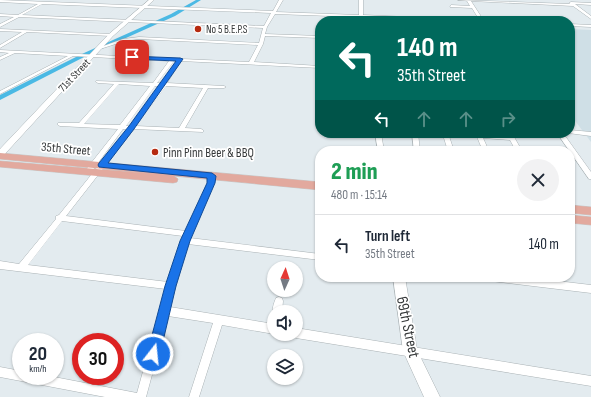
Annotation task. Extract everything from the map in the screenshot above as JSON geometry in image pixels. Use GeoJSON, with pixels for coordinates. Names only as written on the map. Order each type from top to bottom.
{"type":"FeatureCollection","features":[{"type":"Feature","properties":{"kind":"main road","name":"71st Street"},"geometry":{"type":"LineString","coordinates":[[0,155],[89,56],[152,0]]}},
{"type":"Feature","properties":{"kind":"main road","name":"35th Street"},"geometry":{"type":"LineString","coordinates":[[0,155],[94,169]]}},
{"type":"Feature","properties":{"kind":"main road","name":"35th Street"},"geometry":{"type":"LineString","coordinates":[[0,164],[94,169],[315,186]]}},
{"type":"Feature","properties":{"kind":"main road","name":"35th Street"},"geometry":{"type":"LineString","coordinates":[[212,179],[315,192]]}},
{"type":"Feature","properties":{"kind":"main road"},"geometry":{"type":"LineString","coordinates":[[575,209],[591,211]]}},
{"type":"Feature","properties":{"kind":"main road"},"geometry":{"type":"LineString","coordinates":[[575,219],[591,221]]}},
{"type":"Feature","properties":{"kind":"main road","name":"69th Street"},"geometry":{"type":"LineString","coordinates":[[400,282],[410,351],[432,397]]}},
{"type":"Feature","properties":{"kind":"street"},"geometry":{"type":"LineString","coordinates":[[0,26],[46,0]]}},
{"type":"Feature","properties":{"kind":"street"},"geometry":{"type":"LineString","coordinates":[[251,63],[261,44],[265,27],[281,0]]}},
{"type":"Feature","properties":{"kind":"street"},"geometry":{"type":"LineString","coordinates":[[0,1],[361,16],[361,0]]}},
{"type":"Feature","properties":{"kind":"street"},"geometry":{"type":"LineString","coordinates":[[460,0],[591,4]]}},
{"type":"Feature","properties":{"kind":"street"},"geometry":{"type":"LineString","coordinates":[[468,0],[478,16]]}},
{"type":"Feature","properties":{"kind":"street"},"geometry":{"type":"LineString","coordinates":[[567,0],[591,18]]}},
{"type":"Feature","properties":{"kind":"street"},"geometry":{"type":"LineString","coordinates":[[451,6],[472,7]]}},
{"type":"Feature","properties":{"kind":"street"},"geometry":{"type":"LineString","coordinates":[[0,14],[265,27]]}},
{"type":"Feature","properties":{"kind":"street"},"geometry":{"type":"LineString","coordinates":[[575,26],[591,26]]}},
{"type":"Feature","properties":{"kind":"street"},"geometry":{"type":"LineString","coordinates":[[0,30],[109,37]]}},
{"type":"Feature","properties":{"kind":"street"},"geometry":{"type":"LineString","coordinates":[[0,47],[28,31]]}},
{"type":"Feature","properties":{"kind":"street"},"geometry":{"type":"LineString","coordinates":[[263,35],[315,37]]}},
{"type":"Feature","properties":{"kind":"street"},"geometry":{"type":"LineString","coordinates":[[97,49],[124,40],[139,38],[261,44]]}},
{"type":"Feature","properties":{"kind":"street"},"geometry":{"type":"LineString","coordinates":[[0,51],[315,67]]}},
{"type":"Feature","properties":{"kind":"street"},"geometry":{"type":"LineString","coordinates":[[0,59],[14,52]]}},
{"type":"Feature","properties":{"kind":"street"},"geometry":{"type":"LineString","coordinates":[[0,93],[74,55]]}},
{"type":"Feature","properties":{"kind":"street"},"geometry":{"type":"LineString","coordinates":[[21,268],[60,218],[122,127],[173,59]]}},
{"type":"Feature","properties":{"kind":"street"},"geometry":{"type":"LineString","coordinates":[[94,169],[132,128],[164,85],[180,59]]}},
{"type":"Feature","properties":{"kind":"street"},"geometry":{"type":"LineString","coordinates":[[98,82],[224,87]]}},
{"type":"Feature","properties":{"kind":"street"},"geometry":{"type":"LineString","coordinates":[[80,125],[118,83]]}},
{"type":"Feature","properties":{"kind":"street"},"geometry":{"type":"LineString","coordinates":[[181,130],[206,86]]}},
{"type":"Feature","properties":{"kind":"street"},"geometry":{"type":"LineString","coordinates":[[60,124],[201,131]]}},
{"type":"Feature","properties":{"kind":"street"},"geometry":{"type":"LineString","coordinates":[[575,132],[591,134]]}},
{"type":"Feature","properties":{"kind":"street"},"geometry":{"type":"LineString","coordinates":[[575,154],[591,177]]}},
{"type":"Feature","properties":{"kind":"street"},"geometry":{"type":"LineString","coordinates":[[141,397],[186,237],[212,179]]}},
{"type":"Feature","properties":{"kind":"street"},"geometry":{"type":"LineString","coordinates":[[60,218],[315,256]]}},
{"type":"Feature","properties":{"kind":"street"},"geometry":{"type":"LineString","coordinates":[[0,265],[171,286]]}},
{"type":"Feature","properties":{"kind":"street"},"geometry":{"type":"LineString","coordinates":[[543,282],[591,289]]}},
{"type":"Feature","properties":{"kind":"street"},"geometry":{"type":"LineString","coordinates":[[278,305],[279,301]]}},
{"type":"Feature","properties":{"kind":"street"},"geometry":{"type":"LineString","coordinates":[[165,311],[267,328]]}},
{"type":"Feature","properties":{"kind":"street"},"geometry":{"type":"LineString","coordinates":[[194,397],[219,320]]}},
{"type":"Feature","properties":{"kind":"street"},"geometry":{"type":"LineString","coordinates":[[303,334],[591,381]]}},
{"type":"Feature","properties":{"kind":"street"},"geometry":{"type":"LineString","coordinates":[[0,372],[134,397]]}},
{"type":"Feature","properties":{"kind":"shaded area"},"geometry":{"type":"Polygon","coordinates":[[[575,29],[591,30],[591,142],[575,121],[575,29]]]}},
{"type":"Feature","properties":{"kind":"waterway"},"geometry":{"type":"LineString","coordinates":[[0,98],[86,54],[173,15],[199,0]]}},
{"type":"Feature","properties":{"kind":"place","name":"No 5 B.E.P.S"},"geometry":{"type":"Point","coordinates":[198,29]}},
{"type":"Feature","properties":{"kind":"place","name":"Pinn Pinn Beer & BBQ"},"geometry":{"type":"Point","coordinates":[155,152]}},
{"type":"Feature","properties":{"kind":"route"},"geometry":{"type":"LineString","coordinates":[[132,57],[180,59],[164,85],[102,165],[212,176],[211,183],[185,241],[171,286],[153,354]]}}]}
